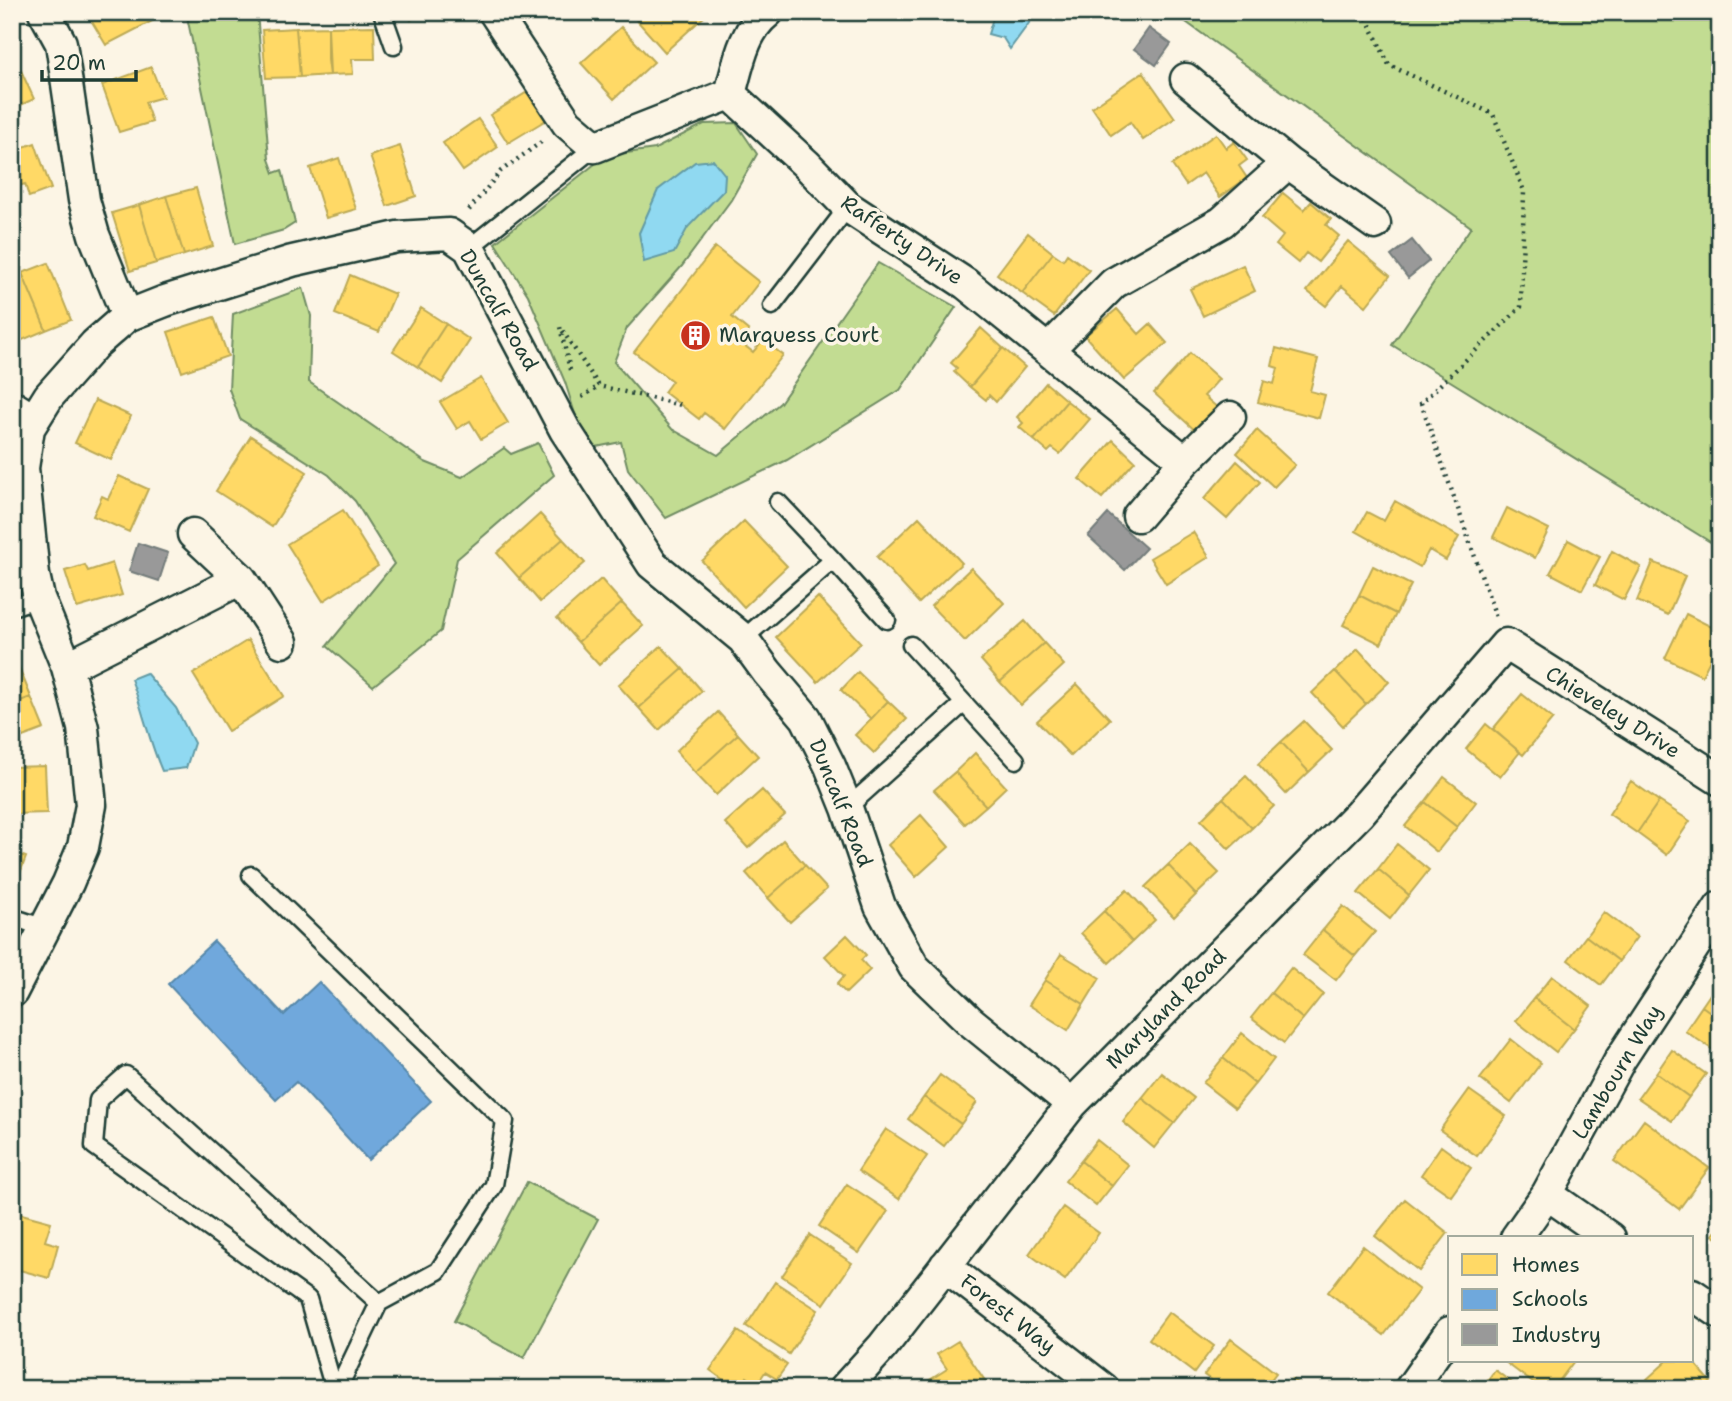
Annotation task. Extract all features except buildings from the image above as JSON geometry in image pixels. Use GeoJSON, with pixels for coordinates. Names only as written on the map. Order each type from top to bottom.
{"type":"FeatureCollection","features":[{"type":"Feature","properties":{"kind":"street"},"geometry":{"type":"LineString","coordinates":[[44,12],[61,43],[84,200],[94,235],[127,316]]}},
{"type":"Feature","properties":{"kind":"street"},"geometry":{"type":"LineString","coordinates":[[494,12],[567,123],[595,147],[730,94],[741,51],[760,18],[768,12]]}},
{"type":"Feature","properties":{"kind":"street"},"geometry":{"type":"LineString","coordinates":[[1186,79],[1288,163],[1376,224]]}},
{"type":"Feature","properties":{"kind":"street","name":"Rafferty Drive"},"geometry":{"type":"LineString","coordinates":[[730,94],[848,207],[967,284],[1185,461]]}},
{"type":"Feature","properties":{"kind":"street"},"geometry":{"type":"LineString","coordinates":[[1049,349],[1114,283],[1222,222],[1288,163]]}},
{"type":"Feature","properties":{"kind":"street","name":"Duncalf Road"},"geometry":{"type":"LineString","coordinates":[[12,992],[68,883],[83,847],[91,805],[83,728],[67,667],[26,602],[34,575],[23,468],[29,428],[23,413],[49,396],[86,355],[127,316],[165,301],[292,261],[397,237],[459,241],[565,430],[652,564],[743,639],[806,718],[847,808],[880,906],[914,967],[970,1021],[1072,1104]]}},
{"type":"Feature","properties":{"kind":"street"},"geometry":{"type":"LineString","coordinates":[[1138,516],[1185,461],[1230,418]]}},
{"type":"Feature","properties":{"kind":"street"},"geometry":{"type":"LineString","coordinates":[[193,534],[241,579],[282,642]]}},
{"type":"Feature","properties":{"kind":"street"},"geometry":{"type":"LineString","coordinates":[[67,667],[241,579]]}},
{"type":"Feature","properties":{"kind":"street","name":"Chieveley Drive"},"geometry":{"type":"LineString","coordinates":[[1506,644],[1720,780]]}},
{"type":"Feature","properties":{"kind":"street","name":"Maryland Road"},"geometry":{"type":"LineString","coordinates":[[844,1389],[883,1346],[1072,1104],[1359,814],[1506,644]]}},
{"type":"Feature","properties":{"kind":"street","name":"Lambourn Way"},"geometry":{"type":"LineString","coordinates":[[1517,1236],[1547,1194],[1620,1060],[1720,907]]}},
{"type":"Feature","properties":{"kind":"street"},"geometry":{"type":"LineString","coordinates":[[1547,1194],[1607,1236]]}},
{"type":"Feature","properties":{"kind":"street","name":"Forest Way"},"geometry":{"type":"LineString","coordinates":[[945,1266],[1104,1389]]}},
{"type":"Feature","properties":{"kind":"street"},"geometry":{"type":"LineString","coordinates":[[1694,1295],[1720,1313]]}},
{"type":"Feature","properties":{"kind":"street"},"geometry":{"type":"LineString","coordinates":[[1410,1389],[1448,1335]]}},
{"type":"Feature","properties":{"kind":"lane"},"geometry":{"type":"LineString","coordinates":[[382,12],[394,46]]}},
{"type":"Feature","properties":{"kind":"lane"},"geometry":{"type":"LineString","coordinates":[[459,241],[595,147]]}},
{"type":"Feature","properties":{"kind":"lane"},"geometry":{"type":"LineString","coordinates":[[772,306],[848,207]]}},
{"type":"Feature","properties":{"kind":"lane"},"geometry":{"type":"LineString","coordinates":[[778,502],[887,620]]}},
{"type":"Feature","properties":{"kind":"lane"},"geometry":{"type":"LineString","coordinates":[[743,639],[833,560]]}},
{"type":"Feature","properties":{"kind":"lane"},"geometry":{"type":"LineString","coordinates":[[911,645],[1016,760]]}},
{"type":"Feature","properties":{"kind":"lane"},"geometry":{"type":"LineString","coordinates":[[847,808],[964,703]]}},
{"type":"Feature","properties":{"kind":"lane"},"geometry":{"type":"LineString","coordinates":[[251,875],[505,1121],[494,1185],[438,1271],[379,1304],[336,1389]]}},
{"type":"Feature","properties":{"kind":"lane"},"geometry":{"type":"LineString","coordinates":[[12,917],[46,928]]}},
{"type":"Feature","properties":{"kind":"lane"},"geometry":{"type":"LineString","coordinates":[[336,1389],[308,1299],[94,1146],[98,1100],[126,1074],[379,1304]]}},
{"type":"Feature","properties":{"kind":"path"},"geometry":{"type":"LineString","coordinates":[[1364,12],[1389,65],[1493,114],[1524,191],[1521,307],[1421,403],[1506,644]]}},
{"type":"Feature","properties":{"kind":"path"},"geometry":{"type":"LineString","coordinates":[[459,241],[501,171],[567,123]]}},
{"type":"Feature","properties":{"kind":"path"},"geometry":{"type":"LineString","coordinates":[[572,376],[560,327],[599,386],[681,405]]}},
{"type":"Feature","properties":{"kind":"path"},"geometry":{"type":"LineString","coordinates":[[575,388],[578,400],[599,386]]}},
{"type":"Feature","properties":{"kind":"green space"},"geometry":{"type":"Polygon","coordinates":[[[186,12],[257,12],[269,159],[274,173],[282,170],[295,223],[284,230],[235,244],[186,12]]]}},
{"type":"Feature","properties":{"kind":"green space"},"geometry":{"type":"Polygon","coordinates":[[[1172,12],[1720,12],[1720,548],[1392,345],[1471,227],[1172,12]]]}},
{"type":"Feature","properties":{"kind":"green space"},"geometry":{"type":"Polygon","coordinates":[[[736,123],[757,154],[731,200],[682,266],[627,328],[614,362],[672,429],[718,455],[780,403],[878,263],[956,307],[900,390],[787,460],[666,518],[628,469],[621,442],[586,449],[565,382],[528,295],[495,243],[605,156],[655,149],[704,124],[736,123]]]}},
{"type":"Feature","properties":{"kind":"green space"},"geometry":{"type":"Polygon","coordinates":[[[303,288],[311,316],[309,382],[425,462],[462,477],[504,448],[511,454],[538,443],[554,475],[457,559],[441,631],[373,686],[327,646],[394,564],[355,501],[329,475],[240,419],[229,389],[233,314],[303,288]]]}},
{"type":"Feature","properties":{"kind":"green space"},"geometry":{"type":"Polygon","coordinates":[[[527,1182],[598,1219],[524,1358],[454,1321],[527,1182]]]}},
{"type":"Feature","properties":{"kind":"water"},"geometry":{"type":"Polygon","coordinates":[[[1001,12],[1037,12],[1010,49],[1003,38],[988,34],[993,18],[1001,12]]]}},
{"type":"Feature","properties":{"kind":"water"},"geometry":{"type":"Polygon","coordinates":[[[713,160],[725,175],[724,190],[688,227],[674,253],[644,262],[639,233],[658,190],[695,162],[713,160]]]}},
{"type":"Feature","properties":{"kind":"water"},"geometry":{"type":"Polygon","coordinates":[[[146,673],[176,708],[194,743],[186,768],[162,771],[131,679],[146,673]]]}},
{"type":"Feature","properties":{"kind":"place","name":"Marquess Court"},"geometry":{"type":"Point","coordinates":[696,335]}}]}
